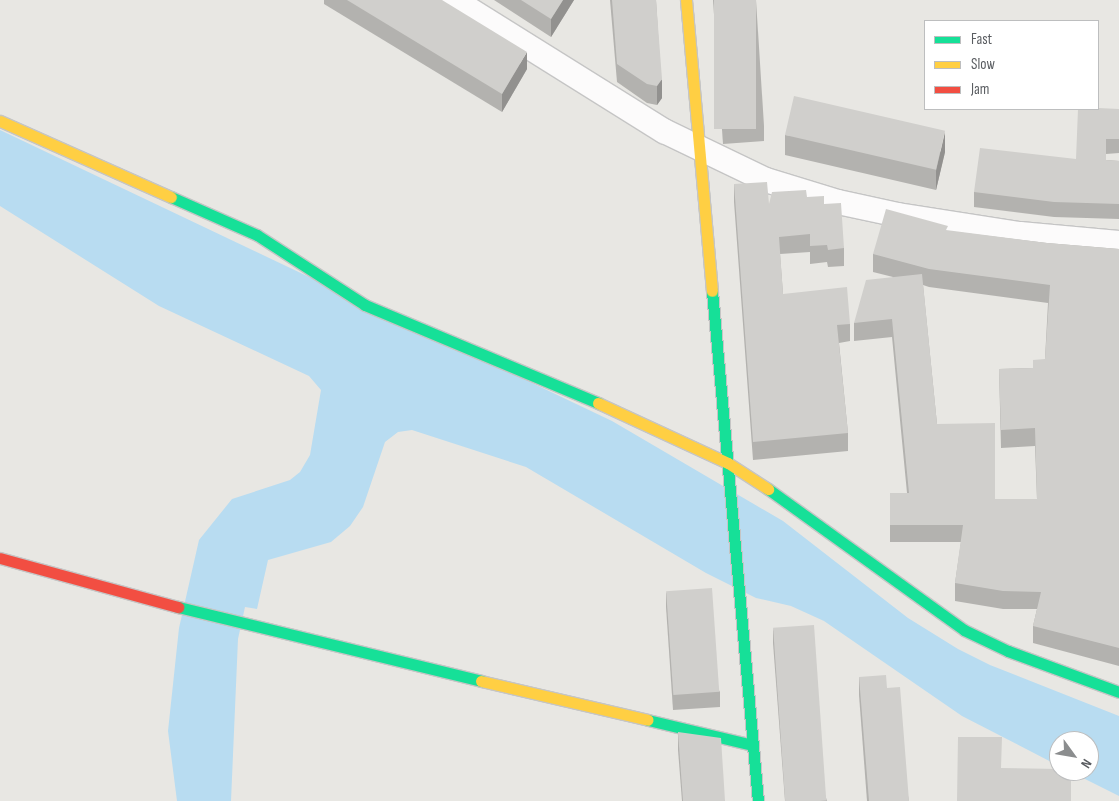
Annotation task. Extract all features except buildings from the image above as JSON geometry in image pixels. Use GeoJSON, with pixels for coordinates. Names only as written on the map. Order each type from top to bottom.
{"type":"FeatureCollection","features":[{"type":"Feature","properties":{"kind":"street"},"geometry":{"type":"LineString","coordinates":[[454,0],[700,151],[793,189],[890,213],[1020,234],[1119,243]]}},
{"type":"Feature","properties":{"kind":"street"},"geometry":{"type":"LineString","coordinates":[[686,0],[758,801]]}},
{"type":"Feature","properties":{"kind":"street"},"geometry":{"type":"LineString","coordinates":[[0,121],[257,235],[365,305],[598,403],[728,463],[803,511],[964,630],[1008,651],[1119,692]]}},
{"type":"Feature","properties":{"kind":"street"},"geometry":{"type":"LineString","coordinates":[[0,558],[260,629],[753,745]]}},
{"type":"Feature","properties":{"kind":"water"},"geometry":{"type":"Polygon","coordinates":[[[0,130],[612,421],[783,521],[908,618],[958,649],[990,665],[1119,716],[1119,796],[1089,781],[1099,781],[1099,731],[1049,731],[1049,761],[962,716],[824,621],[791,606],[756,598],[706,573],[526,467],[412,430],[398,432],[385,442],[363,507],[350,526],[331,542],[268,560],[257,609],[245,607],[238,639],[231,801],[177,801],[168,731],[179,628],[199,540],[232,499],[290,480],[300,472],[310,455],[321,390],[309,376],[159,306],[0,206],[0,130]]]}},
{"type":"Feature","properties":{"kind":"traffic: fast"},"geometry":{"type":"LineString","coordinates":[[171,197],[257,235],[365,305],[598,403]]}},
{"type":"Feature","properties":{"kind":"traffic: fast"},"geometry":{"type":"LineString","coordinates":[[712,291],[758,801]]}},
{"type":"Feature","properties":{"kind":"traffic: fast"},"geometry":{"type":"LineString","coordinates":[[768,489],[964,630],[1008,651],[1119,692]]}},
{"type":"Feature","properties":{"kind":"traffic: fast"},"geometry":{"type":"LineString","coordinates":[[178,607],[481,681]]}},
{"type":"Feature","properties":{"kind":"traffic: fast"},"geometry":{"type":"LineString","coordinates":[[648,720],[753,745]]}},
{"type":"Feature","properties":{"kind":"traffic: slow"},"geometry":{"type":"LineString","coordinates":[[686,0],[712,291]]}},
{"type":"Feature","properties":{"kind":"traffic: slow"},"geometry":{"type":"LineString","coordinates":[[0,121],[171,197]]}},
{"type":"Feature","properties":{"kind":"traffic: slow"},"geometry":{"type":"LineString","coordinates":[[598,403],[728,463],[768,489]]}},
{"type":"Feature","properties":{"kind":"traffic: slow"},"geometry":{"type":"LineString","coordinates":[[481,681],[648,720]]}},
{"type":"Feature","properties":{"kind":"traffic: jam"},"geometry":{"type":"LineString","coordinates":[[0,558],[178,607]]}}]}
